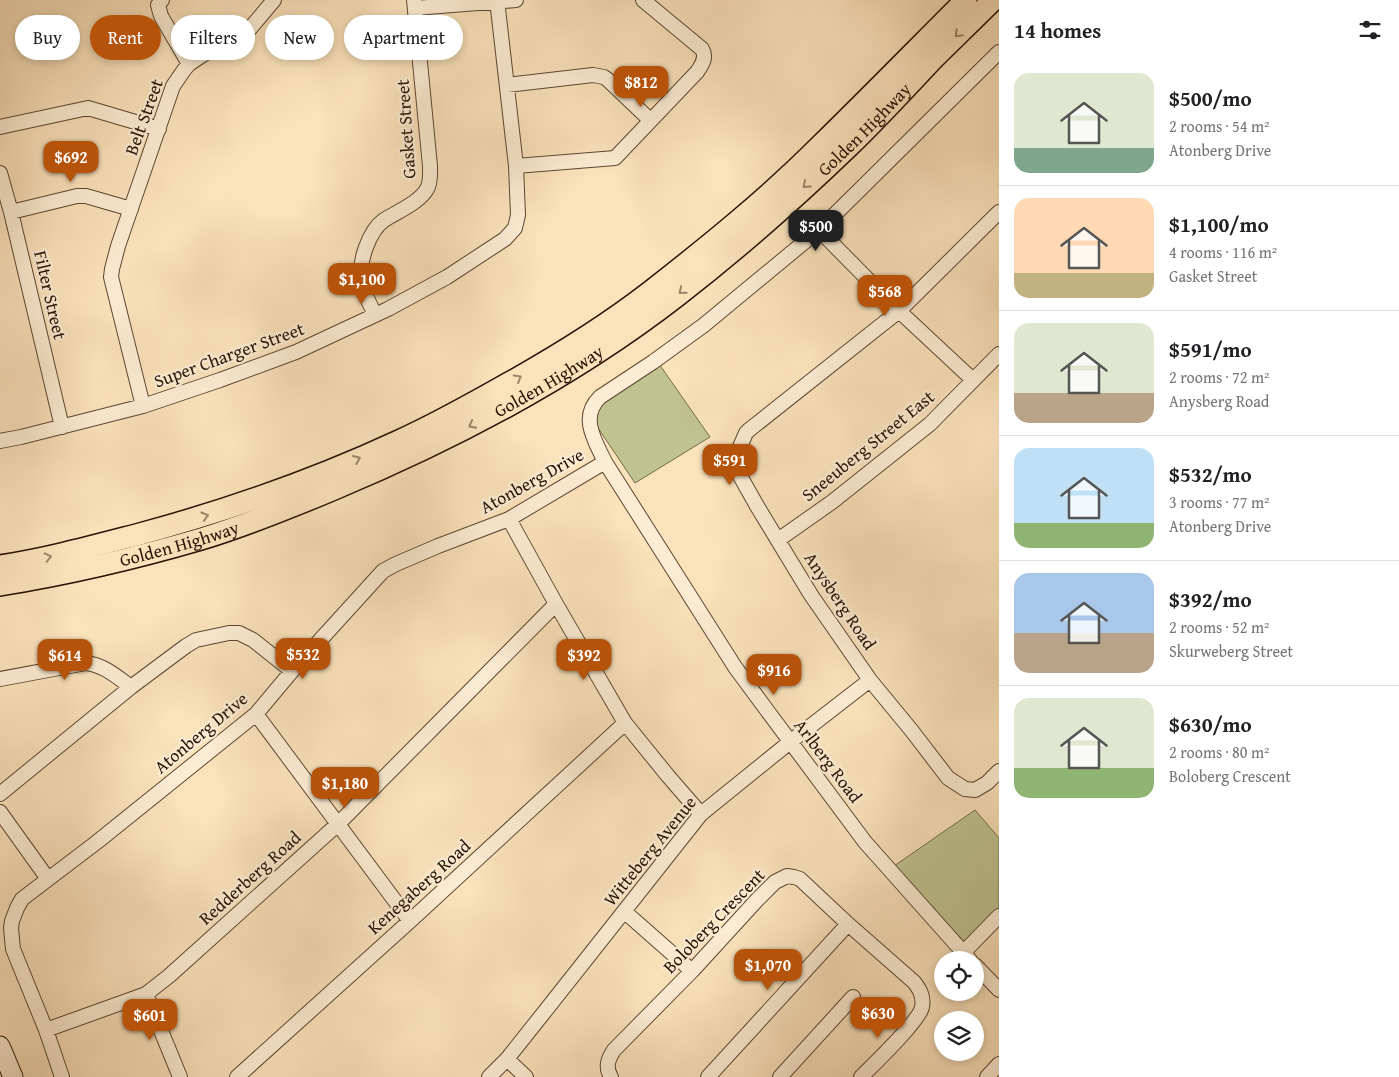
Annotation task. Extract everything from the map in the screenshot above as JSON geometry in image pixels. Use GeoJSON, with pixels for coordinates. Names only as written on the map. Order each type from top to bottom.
{"type":"FeatureCollection","features":[{"type":"Feature","properties":{"kind":"main road","name":"Golden Highway"},"geometry":{"type":"LineString","coordinates":[[0,566],[95,546],[170,526],[283,490],[400,441],[463,409],[550,360],[602,327],[648,294],[739,220],[819,148],[966,0]]}},
{"type":"Feature","properties":{"kind":"main road","name":"Golden Highway"},"geometry":{"type":"LineString","coordinates":[[0,585],[111,562],[203,538],[280,511],[408,457],[466,428],[553,380],[634,327],[671,300],[754,231],[846,149],[993,0]]}},
{"type":"Feature","properties":{"kind":"street"},"geometry":{"type":"LineString","coordinates":[[162,0],[158,5],[161,16],[189,64]]}},
{"type":"Feature","properties":{"kind":"street","name":"Belt Street"},"geometry":{"type":"LineString","coordinates":[[144,406],[111,277],[130,209],[173,86],[184,70],[189,64],[204,54],[243,37],[274,0]]}},
{"type":"Feature","properties":{"kind":"street"},"geometry":{"type":"LineString","coordinates":[[415,4],[516,0]]}},
{"type":"Feature","properties":{"kind":"street"},"geometry":{"type":"LineString","coordinates":[[516,166],[615,158],[697,72],[703,62],[704,53],[698,44],[643,0]]}},
{"type":"Feature","properties":{"kind":"street","name":"Super Charger Street"},"geometry":{"type":"LineString","coordinates":[[0,442],[144,406],[296,352],[388,309],[447,277],[510,236],[515,228],[518,215],[516,166],[497,1]]}},
{"type":"Feature","properties":{"kind":"street","name":"Gasket Street"},"geometry":{"type":"LineString","coordinates":[[375,315],[364,292],[361,280],[363,259],[370,237],[383,221],[424,193],[430,181],[415,4]]}},
{"type":"Feature","properties":{"kind":"street"},"geometry":{"type":"LineString","coordinates":[[973,380],[900,311],[820,230],[999,52]]}},
{"type":"Feature","properties":{"kind":"street"},"geometry":{"type":"LineString","coordinates":[[507,85],[594,75],[601,76],[608,80],[650,120]]}},
{"type":"Feature","properties":{"kind":"street"},"geometry":{"type":"LineString","coordinates":[[0,127],[88,108],[159,130]]}},
{"type":"Feature","properties":{"kind":"street","name":"Filter Street"},"geometry":{"type":"LineString","coordinates":[[0,173],[12,212],[62,427]]}},
{"type":"Feature","properties":{"kind":"street"},"geometry":{"type":"LineString","coordinates":[[12,212],[77,196],[86,196],[130,209]]}},
{"type":"Feature","properties":{"kind":"street"},"geometry":{"type":"LineString","coordinates":[[900,311],[999,212]]}},
{"type":"Feature","properties":{"kind":"street","name":"Arlberg Road"},"geometry":{"type":"LineString","coordinates":[[820,230],[704,325],[600,397],[593,405],[589,415],[590,427],[605,462],[735,667],[865,842],[962,951]]}},
{"type":"Feature","properties":{"kind":"street","name":"Anysberg Road"},"geometry":{"type":"LineString","coordinates":[[900,311],[749,430],[743,438],[739,449],[739,474],[811,595],[870,680],[948,778],[965,789],[975,790],[987,783],[999,771]]}},
{"type":"Feature","properties":{"kind":"street","name":"Sneeuberg Street East"},"geometry":{"type":"LineString","coordinates":[[778,540],[832,502],[922,430],[999,354]]}},
{"type":"Feature","properties":{"kind":"street","name":"Atonberg Drive"},"geometry":{"type":"LineString","coordinates":[[62,1077],[46,1030],[13,949],[12,921],[22,899],[97,842],[256,714],[292,671],[383,571],[438,546],[509,519],[605,462]]}},
{"type":"Feature","properties":{"kind":"street"},"geometry":{"type":"LineString","coordinates":[[509,519],[625,723],[701,814]]}},
{"type":"Feature","properties":{"kind":"street","name":"Redderberg Road"},"geometry":{"type":"LineString","coordinates":[[46,1030],[146,994],[170,976],[338,824],[556,604]]}},
{"type":"Feature","properties":{"kind":"street"},"geometry":{"type":"LineString","coordinates":[[0,794],[131,688],[196,640],[229,633],[239,633],[253,640],[292,671]]}},
{"type":"Feature","properties":{"kind":"street"},"geometry":{"type":"LineString","coordinates":[[0,678],[86,663],[101,667],[131,688]]}},
{"type":"Feature","properties":{"kind":"street","name":"Witteberg Avenue"},"geometry":{"type":"LineString","coordinates":[[489,1077],[507,1058],[625,912],[701,814],[870,680]]}},
{"type":"Feature","properties":{"kind":"street"},"geometry":{"type":"LineString","coordinates":[[256,714],[410,920]]}},
{"type":"Feature","properties":{"kind":"street","name":"Kenegaberg Road"},"geometry":{"type":"LineString","coordinates":[[237,1077],[625,723]]}},
{"type":"Feature","properties":{"kind":"street"},"geometry":{"type":"LineString","coordinates":[[0,812],[48,879]]}},
{"type":"Feature","properties":{"kind":"street","name":"Boloberg Crescent"},"geometry":{"type":"LineString","coordinates":[[611,1077],[608,1071],[608,1062],[614,1050],[692,971],[756,901],[776,882],[786,876],[800,879],[914,982],[922,993],[922,1007],[915,1021],[861,1077]]}},
{"type":"Feature","properties":{"kind":"street"},"geometry":{"type":"LineString","coordinates":[[625,912],[692,971]]}},
{"type":"Feature","properties":{"kind":"street"},"geometry":{"type":"LineString","coordinates":[[970,951],[999,916]]}},
{"type":"Feature","properties":{"kind":"street"},"geometry":{"type":"LineString","coordinates":[[708,1077],[848,924]]}},
{"type":"Feature","properties":{"kind":"street"},"geometry":{"type":"LineString","coordinates":[[984,974],[999,990]]}},
{"type":"Feature","properties":{"kind":"street"},"geometry":{"type":"LineString","coordinates":[[146,994],[180,1077]]}},
{"type":"Feature","properties":{"kind":"street"},"geometry":{"type":"LineString","coordinates":[[780,1077],[853,996]]}},
{"type":"Feature","properties":{"kind":"street"},"geometry":{"type":"LineString","coordinates":[[0,1046],[13,1077]]}},
{"type":"Feature","properties":{"kind":"street"},"geometry":{"type":"LineString","coordinates":[[507,1058],[526,1077]]}},
{"type":"Feature","properties":{"kind":"street"},"geometry":{"type":"LineString","coordinates":[[987,1077],[999,1064]]}},
{"type":"Feature","properties":{"kind":"green space"},"geometry":{"type":"Polygon","coordinates":[[[657,361],[710,437],[635,483],[596,425],[597,410],[608,396],[657,361]]]}},
{"type":"Feature","properties":{"kind":"green space"},"geometry":{"type":"Polygon","coordinates":[[[975,810],[999,838],[999,908],[966,944],[894,866],[975,810]]]}}]}
